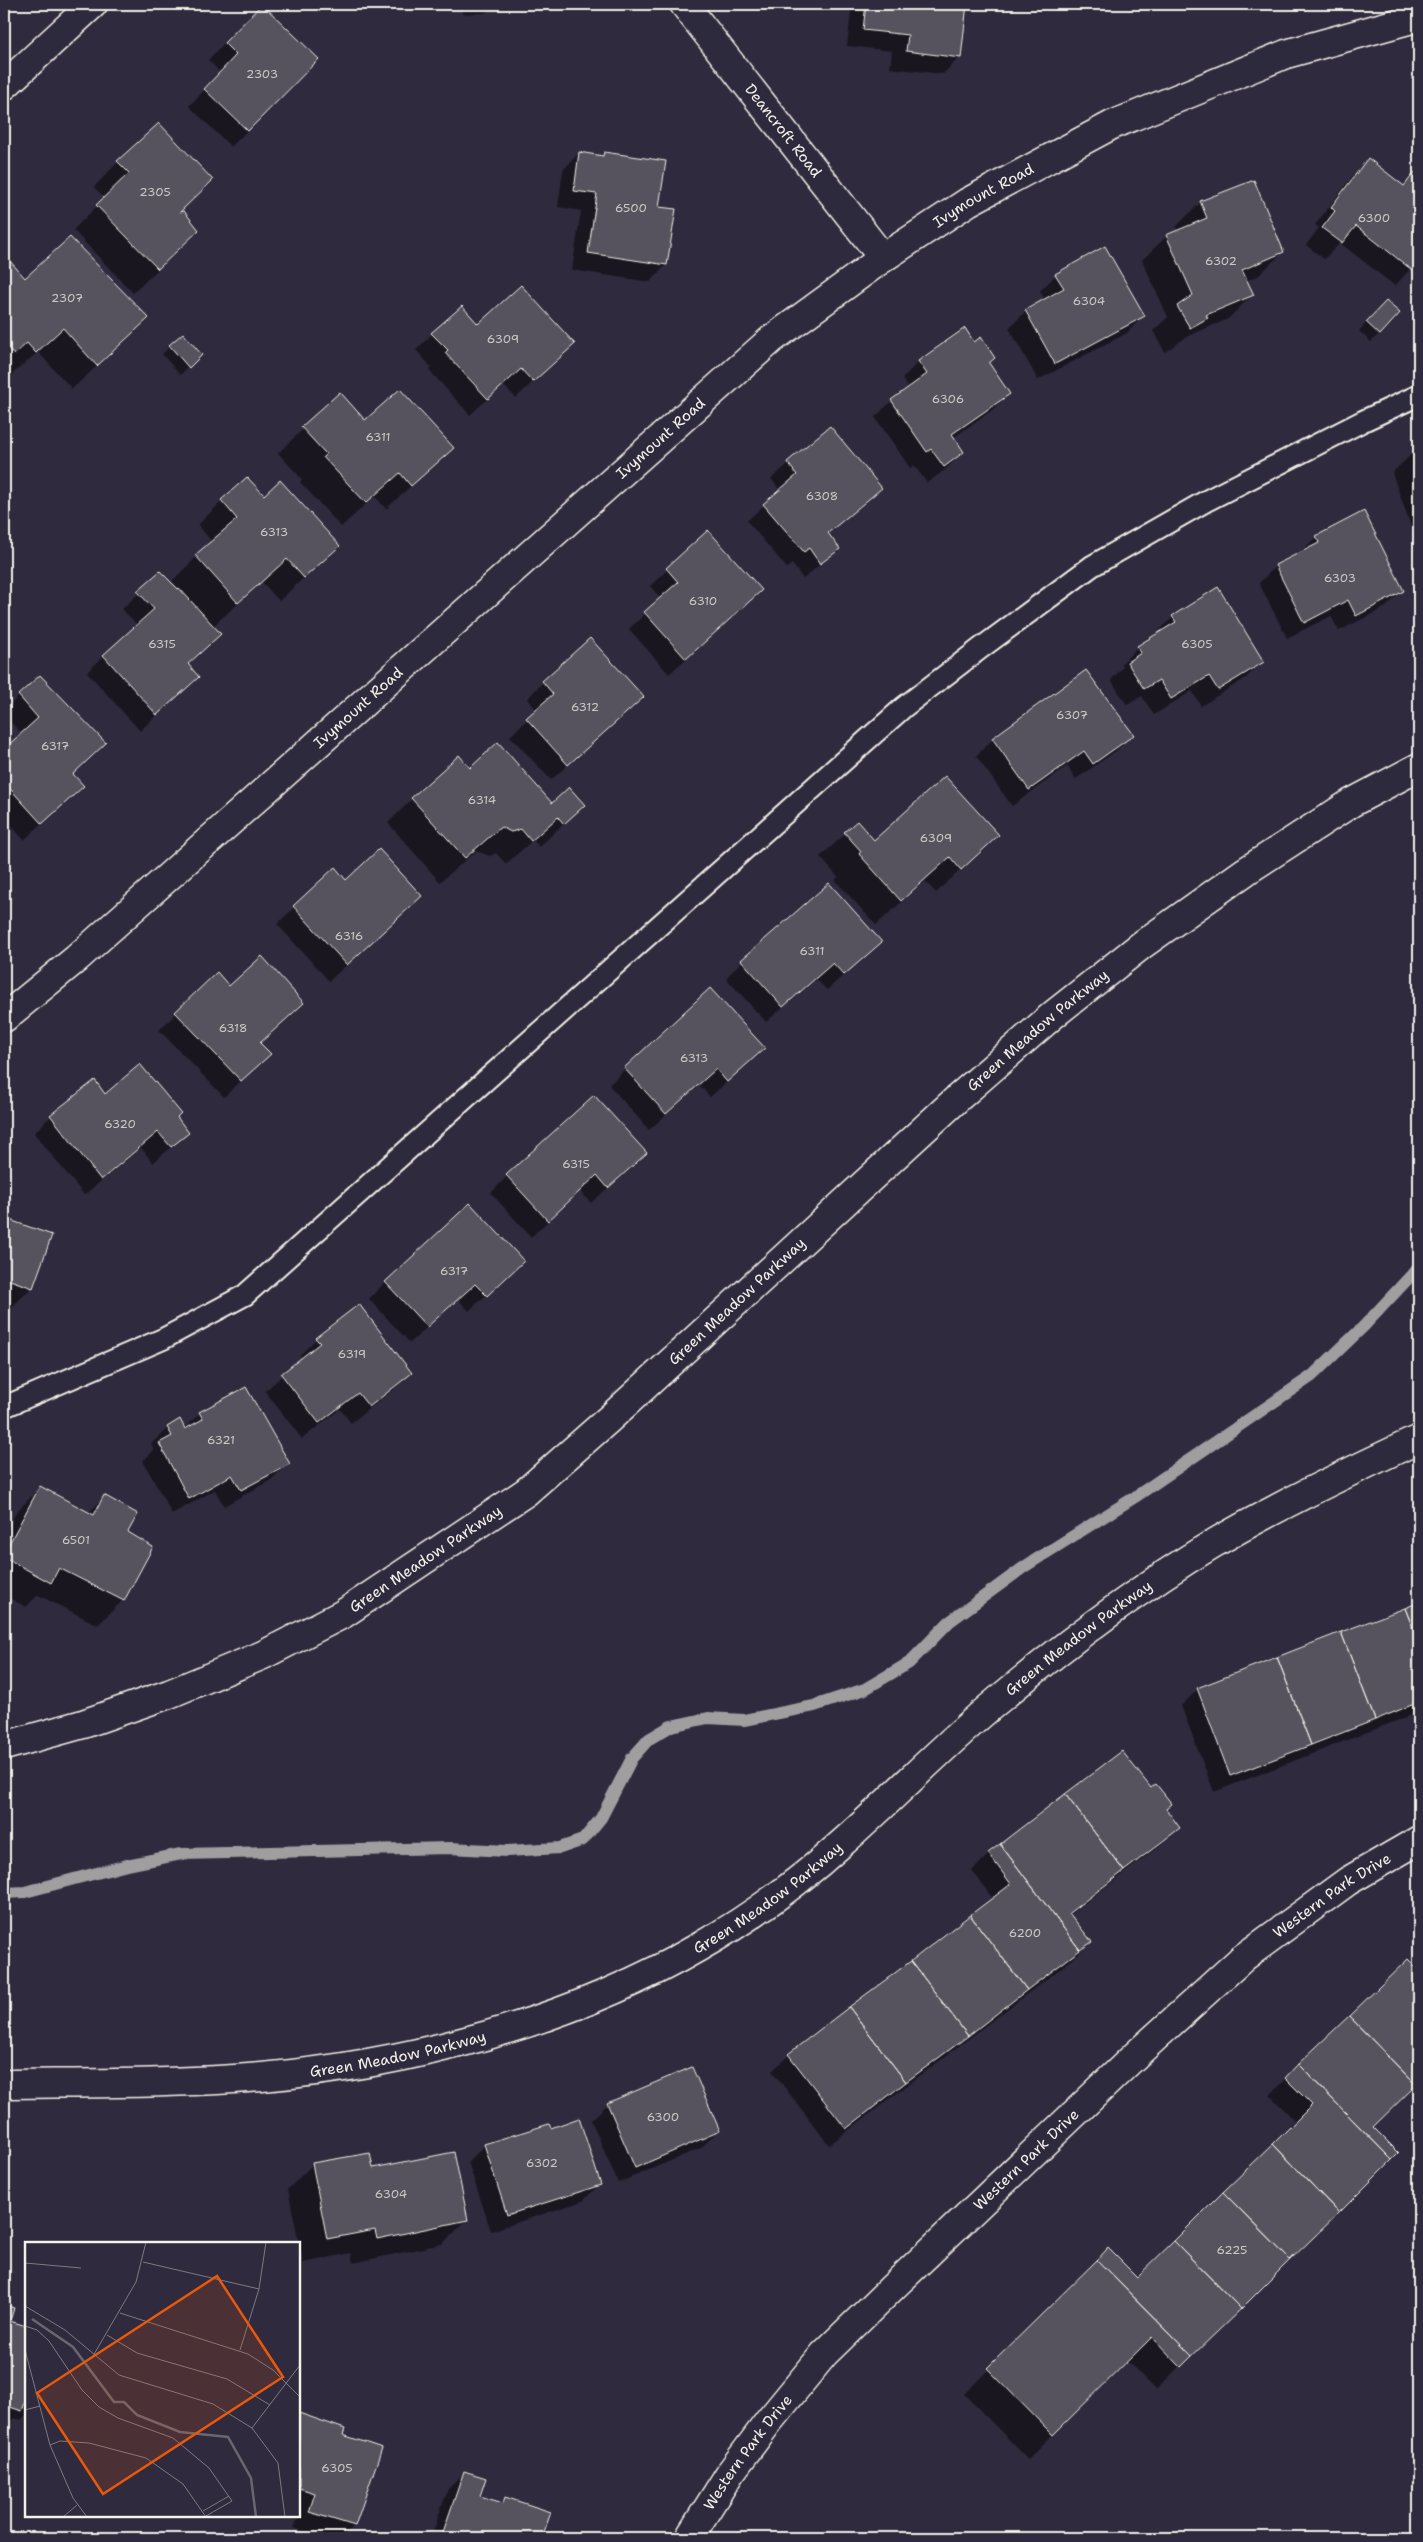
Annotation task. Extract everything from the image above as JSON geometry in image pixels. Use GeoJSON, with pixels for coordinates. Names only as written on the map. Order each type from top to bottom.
{"type":"FeatureCollection","features":[{"type":"Feature","properties":{"kind":"street"},"geometry":{"type":"LineString","coordinates":[[4,86],[93,4]]}},
{"type":"Feature","properties":{"kind":"street","name":"Deancroft Road"},"geometry":{"type":"LineString","coordinates":[[684,4],[883,258]]}},
{"type":"Feature","properties":{"kind":"street","name":"Ivymount Road"},"geometry":{"type":"LineString","coordinates":[[4,1018],[76,959],[772,340],[883,258],[968,202],[1112,125],[1286,54],[1419,17]]}},
{"type":"Feature","properties":{"kind":"street","name":"Green Meadow Parkway"},"geometry":{"type":"LineString","coordinates":[[4,1746],[83,1724],[169,1694],[263,1654],[344,1614],[526,1492],[609,1419],[959,1097],[1053,1015],[1143,944],[1246,871],[1350,804],[1419,767]]}},
{"type":"Feature","properties":{"kind":"street","name":"Green Meadow Parkway"},"geometry":{"type":"LineString","coordinates":[[4,2084],[175,2082],[263,2076],[363,2064],[447,2045],[530,2021],[625,1986],[698,1948],[769,1903],[839,1846],[988,1709],[1062,1648],[1130,1598],[1210,1546],[1317,1486],[1419,1438]]}},
{"type":"Feature","properties":{"kind":"street","name":"Western Park Drive"},"geometry":{"type":"LineString","coordinates":[[689,2538],[730,2473],[769,2421],[824,2354],[911,2270],[1138,2053],[1244,1956],[1348,1881],[1419,1840]]}},
{"type":"Feature","properties":{"kind":"lane"},"geometry":{"type":"LineString","coordinates":[[4,1407],[163,1339],[245,1295],[904,707],[1092,566],[1206,501],[1363,421],[1419,395]]}},
{"type":"Feature","properties":{"kind":"building"},"geometry":{"type":"Polygon","coordinates":[[[262,4],[319,59],[248,131],[204,89],[236,55],[224,43],[262,4]]]}},
{"type":"Feature","properties":{"kind":"building"},"geometry":{"type":"Polygon","coordinates":[[[866,4],[967,4],[961,58],[906,51],[908,35],[863,30],[866,4]]]}},
{"type":"Feature","properties":{"kind":"building"},"geometry":{"type":"Polygon","coordinates":[[[159,123],[213,180],[180,212],[184,211],[199,230],[158,269],[96,205],[129,173],[117,161],[159,123]]]}},
{"type":"Feature","properties":{"kind":"building"},"geometry":{"type":"Polygon","coordinates":[[[579,152],[603,156],[604,152],[666,161],[659,207],[676,209],[667,265],[588,253],[597,194],[574,191],[579,152]]]}},
{"type":"Feature","properties":{"kind":"building"},"geometry":{"type":"Polygon","coordinates":[[[1368,158],[1404,186],[1415,172],[1419,176],[1419,261],[1412,270],[1356,226],[1342,243],[1322,228],[1335,211],[1331,207],[1368,158]]]}},
{"type":"Feature","properties":{"kind":"building"},"geometry":{"type":"Polygon","coordinates":[[[1254,180],[1284,252],[1242,270],[1254,295],[1206,315],[1208,318],[1190,328],[1177,306],[1193,295],[1166,235],[1207,218],[1200,201],[1254,180]]]}},
{"type":"Feature","properties":{"kind":"building"},"geometry":{"type":"Polygon","coordinates":[[[70,237],[149,318],[97,366],[63,328],[36,353],[27,343],[14,355],[4,344],[4,264],[9,260],[25,278],[70,237]]]}},
{"type":"Feature","properties":{"kind":"building"},"geometry":{"type":"Polygon","coordinates":[[[1105,246],[1145,316],[1055,364],[1025,310],[1064,288],[1055,274],[1105,246]]]}},
{"type":"Feature","properties":{"kind":"building"},"geometry":{"type":"Polygon","coordinates":[[[521,285],[575,344],[533,382],[521,369],[488,399],[445,353],[448,350],[431,333],[462,306],[478,324],[521,285]]]}},
{"type":"Feature","properties":{"kind":"building"},"geometry":{"type":"Polygon","coordinates":[[[1386,301],[1400,313],[1380,335],[1366,322],[1386,301]]]}},
{"type":"Feature","properties":{"kind":"building"},"geometry":{"type":"Polygon","coordinates":[[[965,328],[974,342],[981,337],[995,358],[989,363],[1010,394],[952,434],[964,452],[944,467],[931,449],[927,452],[891,400],[927,374],[918,361],[965,328]]]}},
{"type":"Feature","properties":{"kind":"building"},"geometry":{"type":"Polygon","coordinates":[[[183,333],[202,355],[189,368],[169,345],[183,333]]]}},
{"type":"Feature","properties":{"kind":"building"},"geometry":{"type":"Polygon","coordinates":[[[400,389],[454,448],[411,486],[400,473],[366,503],[323,457],[326,454],[301,427],[340,392],[365,420],[400,389]]]}},
{"type":"Feature","properties":{"kind":"building"},"geometry":{"type":"Polygon","coordinates":[[[830,426],[882,488],[828,533],[840,549],[820,564],[809,548],[804,552],[763,504],[797,475],[787,462],[830,426]]]}},
{"type":"Feature","properties":{"kind":"building"},"geometry":{"type":"Polygon","coordinates":[[[247,477],[264,495],[280,480],[340,546],[304,578],[287,559],[238,603],[195,555],[237,519],[221,500],[247,477]]]}},
{"type":"Feature","properties":{"kind":"building"},"geometry":{"type":"Polygon","coordinates":[[[1364,511],[1404,591],[1356,616],[1348,600],[1304,623],[1275,565],[1319,543],[1316,536],[1364,511]]]}},
{"type":"Feature","properties":{"kind":"building"},"geometry":{"type":"Polygon","coordinates":[[[708,530],[762,590],[686,659],[644,612],[678,582],[666,568],[708,530]]]}},
{"type":"Feature","properties":{"kind":"building"},"geometry":{"type":"Polygon","coordinates":[[[160,571],[179,588],[221,634],[188,664],[199,677],[157,715],[103,655],[154,609],[137,591],[160,571]]]}},
{"type":"Feature","properties":{"kind":"building"},"geometry":{"type":"Polygon","coordinates":[[[1218,587],[1264,662],[1218,690],[1209,676],[1171,699],[1159,680],[1144,689],[1127,662],[1141,653],[1137,646],[1176,622],[1172,616],[1218,587]]]}},
{"type":"Feature","properties":{"kind":"building"},"geometry":{"type":"Polygon","coordinates":[[[590,638],[644,697],[568,765],[526,718],[553,694],[542,681],[590,638]]]}},
{"type":"Feature","properties":{"kind":"building"},"geometry":{"type":"Polygon","coordinates":[[[1086,670],[1134,735],[1093,764],[1084,751],[1029,790],[992,738],[1086,670]]]}},
{"type":"Feature","properties":{"kind":"building"},"geometry":{"type":"Polygon","coordinates":[[[40,675],[106,743],[73,774],[84,786],[42,824],[4,782],[4,749],[38,718],[18,695],[40,675]]]}},
{"type":"Feature","properties":{"kind":"building"},"geometry":{"type":"Polygon","coordinates":[[[498,742],[552,803],[569,787],[585,805],[564,824],[558,817],[531,841],[521,829],[511,832],[501,827],[465,858],[411,798],[459,755],[470,768],[498,742]]]}},
{"type":"Feature","properties":{"kind":"building"},"geometry":{"type":"Polygon","coordinates":[[[945,776],[999,835],[961,870],[950,857],[901,901],[859,854],[861,851],[844,832],[857,821],[874,840],[945,776]]]}},
{"type":"Feature","properties":{"kind":"building"},"geometry":{"type":"Polygon","coordinates":[[[379,849],[422,896],[347,965],[293,906],[335,867],[346,880],[379,849]]]}},
{"type":"Feature","properties":{"kind":"building"},"geometry":{"type":"Polygon","coordinates":[[[829,883],[882,942],[844,975],[833,963],[783,1007],[741,960],[829,883]]]}},
{"type":"Feature","properties":{"kind":"building"},"geometry":{"type":"Polygon","coordinates":[[[262,956],[304,1003],[260,1043],[271,1054],[241,1081],[175,1012],[217,972],[229,986],[262,956]]]}},
{"type":"Feature","properties":{"kind":"building"},"geometry":{"type":"Polygon","coordinates":[[[710,988],[765,1048],[727,1082],[716,1069],[666,1114],[624,1068],[710,988]]]}},
{"type":"Feature","properties":{"kind":"building"},"geometry":{"type":"Polygon","coordinates":[[[140,1064],[181,1113],[177,1117],[189,1133],[171,1147],[158,1132],[101,1180],[50,1115],[95,1080],[105,1094],[140,1064]]]}},
{"type":"Feature","properties":{"kind":"building"},"geometry":{"type":"Polygon","coordinates":[[[594,1095],[647,1153],[608,1188],[597,1175],[548,1221],[506,1175],[594,1095]]]}},
{"type":"Feature","properties":{"kind":"building"},"geometry":{"type":"Polygon","coordinates":[[[470,1203],[524,1261],[487,1296],[475,1284],[427,1327],[385,1282],[470,1203]]]}},
{"type":"Feature","properties":{"kind":"building"},"geometry":{"type":"Polygon","coordinates":[[[4,1218],[52,1235],[33,1288],[4,1278],[4,1218]]]}},
{"type":"Feature","properties":{"kind":"building"},"geometry":{"type":"Polygon","coordinates":[[[359,1304],[412,1373],[369,1407],[358,1393],[319,1423],[281,1374],[320,1343],[315,1338],[359,1304]]]}},
{"type":"Feature","properties":{"kind":"building"},"geometry":{"type":"Polygon","coordinates":[[[246,1387],[290,1464],[241,1490],[232,1475],[189,1499],[159,1443],[172,1436],[167,1427],[180,1419],[185,1429],[203,1419],[199,1412],[246,1387]]]}},
{"type":"Feature","properties":{"kind":"building"},"geometry":{"type":"Polygon","coordinates":[[[40,1486],[94,1515],[104,1495],[138,1514],[128,1532],[153,1547],[124,1601],[59,1568],[51,1583],[4,1557],[4,1553],[40,1486]]]}},
{"type":"Feature","properties":{"kind":"building"},"geometry":{"type":"Polygon","coordinates":[[[1419,1602],[1419,1644],[1405,1608],[1419,1602]]]}},
{"type":"Feature","properties":{"kind":"building"},"geometry":{"type":"Polygon","coordinates":[[[1405,1608],[1419,1644],[1419,1702],[1375,1720],[1341,1632],[1405,1608]]]}},
{"type":"Feature","properties":{"kind":"building"},"geometry":{"type":"Polygon","coordinates":[[[1341,1632],[1375,1720],[1311,1745],[1277,1657],[1341,1632]]]}},
{"type":"Feature","properties":{"kind":"building"},"geometry":{"type":"Polygon","coordinates":[[[1277,1657],[1311,1745],[1230,1776],[1197,1688],[1277,1657]]]}},
{"type":"Feature","properties":{"kind":"building"},"geometry":{"type":"Polygon","coordinates":[[[1122,1751],[1151,1788],[1156,1784],[1172,1804],[1166,1809],[1180,1828],[1124,1871],[1065,1794],[1122,1751]]]}},
{"type":"Feature","properties":{"kind":"building"},"geometry":{"type":"Polygon","coordinates":[[[1065,1794],[1124,1871],[1069,1913],[1092,1942],[1080,1950],[1000,1844],[1065,1794]]]}},
{"type":"Feature","properties":{"kind":"building"},"geometry":{"type":"Polygon","coordinates":[[[1000,1844],[1080,1950],[1027,1990],[970,1915],[1011,1884],[988,1853],[1000,1844]]]}},
{"type":"Feature","properties":{"kind":"building"},"geometry":{"type":"Polygon","coordinates":[[[970,1915],[1027,1990],[968,2036],[911,1961],[970,1915]]]}},
{"type":"Feature","properties":{"kind":"building"},"geometry":{"type":"Polygon","coordinates":[[[1408,1959],[1419,1970],[1419,2082],[1416,2085],[1349,2016],[1408,1959]]]}},
{"type":"Feature","properties":{"kind":"building"},"geometry":{"type":"Polygon","coordinates":[[[911,1961],[968,2036],[906,2082],[849,2007],[911,1961]]]}},
{"type":"Feature","properties":{"kind":"building"},"geometry":{"type":"Polygon","coordinates":[[[849,2007],[906,2082],[846,2129],[788,2054],[849,2007]]]}},
{"type":"Feature","properties":{"kind":"building"},"geometry":{"type":"Polygon","coordinates":[[[1349,2016],[1416,2085],[1373,2127],[1399,2153],[1392,2160],[1298,2064],[1349,2016]]]}},
{"type":"Feature","properties":{"kind":"building"},"geometry":{"type":"Polygon","coordinates":[[[1298,2064],[1392,2160],[1339,2213],[1273,2144],[1312,2105],[1285,2078],[1298,2064]]]}},
{"type":"Feature","properties":{"kind":"building"},"geometry":{"type":"Polygon","coordinates":[[[692,2067],[720,2131],[635,2168],[607,2103],[692,2067]]]}},
{"type":"Feature","properties":{"kind":"building"},"geometry":{"type":"Polygon","coordinates":[[[579,2118],[601,2185],[507,2215],[484,2144],[549,2124],[551,2128],[579,2118]]]}},
{"type":"Feature","properties":{"kind":"building"},"geometry":{"type":"Polygon","coordinates":[[[1273,2144],[1339,2213],[1290,2260],[1223,2192],[1273,2144]]]}},
{"type":"Feature","properties":{"kind":"building"},"geometry":{"type":"Polygon","coordinates":[[[454,2152],[468,2220],[377,2239],[375,2230],[327,2239],[312,2163],[370,2153],[373,2168],[454,2152]]]}},
{"type":"Feature","properties":{"kind":"building"},"geometry":{"type":"Polygon","coordinates":[[[1223,2192],[1290,2260],[1241,2309],[1174,2241],[1223,2192]]]}},
{"type":"Feature","properties":{"kind":"building"},"geometry":{"type":"Polygon","coordinates":[[[1174,2241],[1241,2309],[1192,2356],[1097,2260],[1108,2248],[1137,2277],[1174,2241]]]}},
{"type":"Feature","properties":{"kind":"building"},"geometry":{"type":"Polygon","coordinates":[[[1097,2260],[1192,2356],[1181,2367],[1152,2337],[1053,2435],[987,2368],[1097,2260]]]}},
{"type":"Feature","properties":{"kind":"building"},"geometry":{"type":"Polygon","coordinates":[[[4,2305],[14,2308],[10,2321],[25,2326],[25,2403],[22,2411],[4,2405],[4,2305]]]}},
{"type":"Feature","properties":{"kind":"building"},"geometry":{"type":"Polygon","coordinates":[[[300,2413],[345,2429],[343,2435],[382,2448],[355,2526],[309,2512],[315,2493],[300,2488],[300,2413]]]}},
{"type":"Feature","properties":{"kind":"building"},"geometry":{"type":"Polygon","coordinates":[[[464,2471],[486,2478],[480,2496],[503,2503],[505,2497],[551,2512],[542,2538],[441,2538],[464,2471]]]}},
{"type":"Feature","properties":{"kind":"waterway"},"geometry":{"type":"LineString","coordinates":[[4,1893],[25,1892],[127,1865],[181,1854],[450,1848],[507,1851],[560,1848],[583,1840],[601,1818],[632,1758],[649,1739],[671,1726],[708,1718],[744,1720],[814,1706],[865,1689],[909,1663],[949,1622],[1024,1567],[1135,1497],[1312,1376],[1364,1326],[1419,1267]]}}]}
